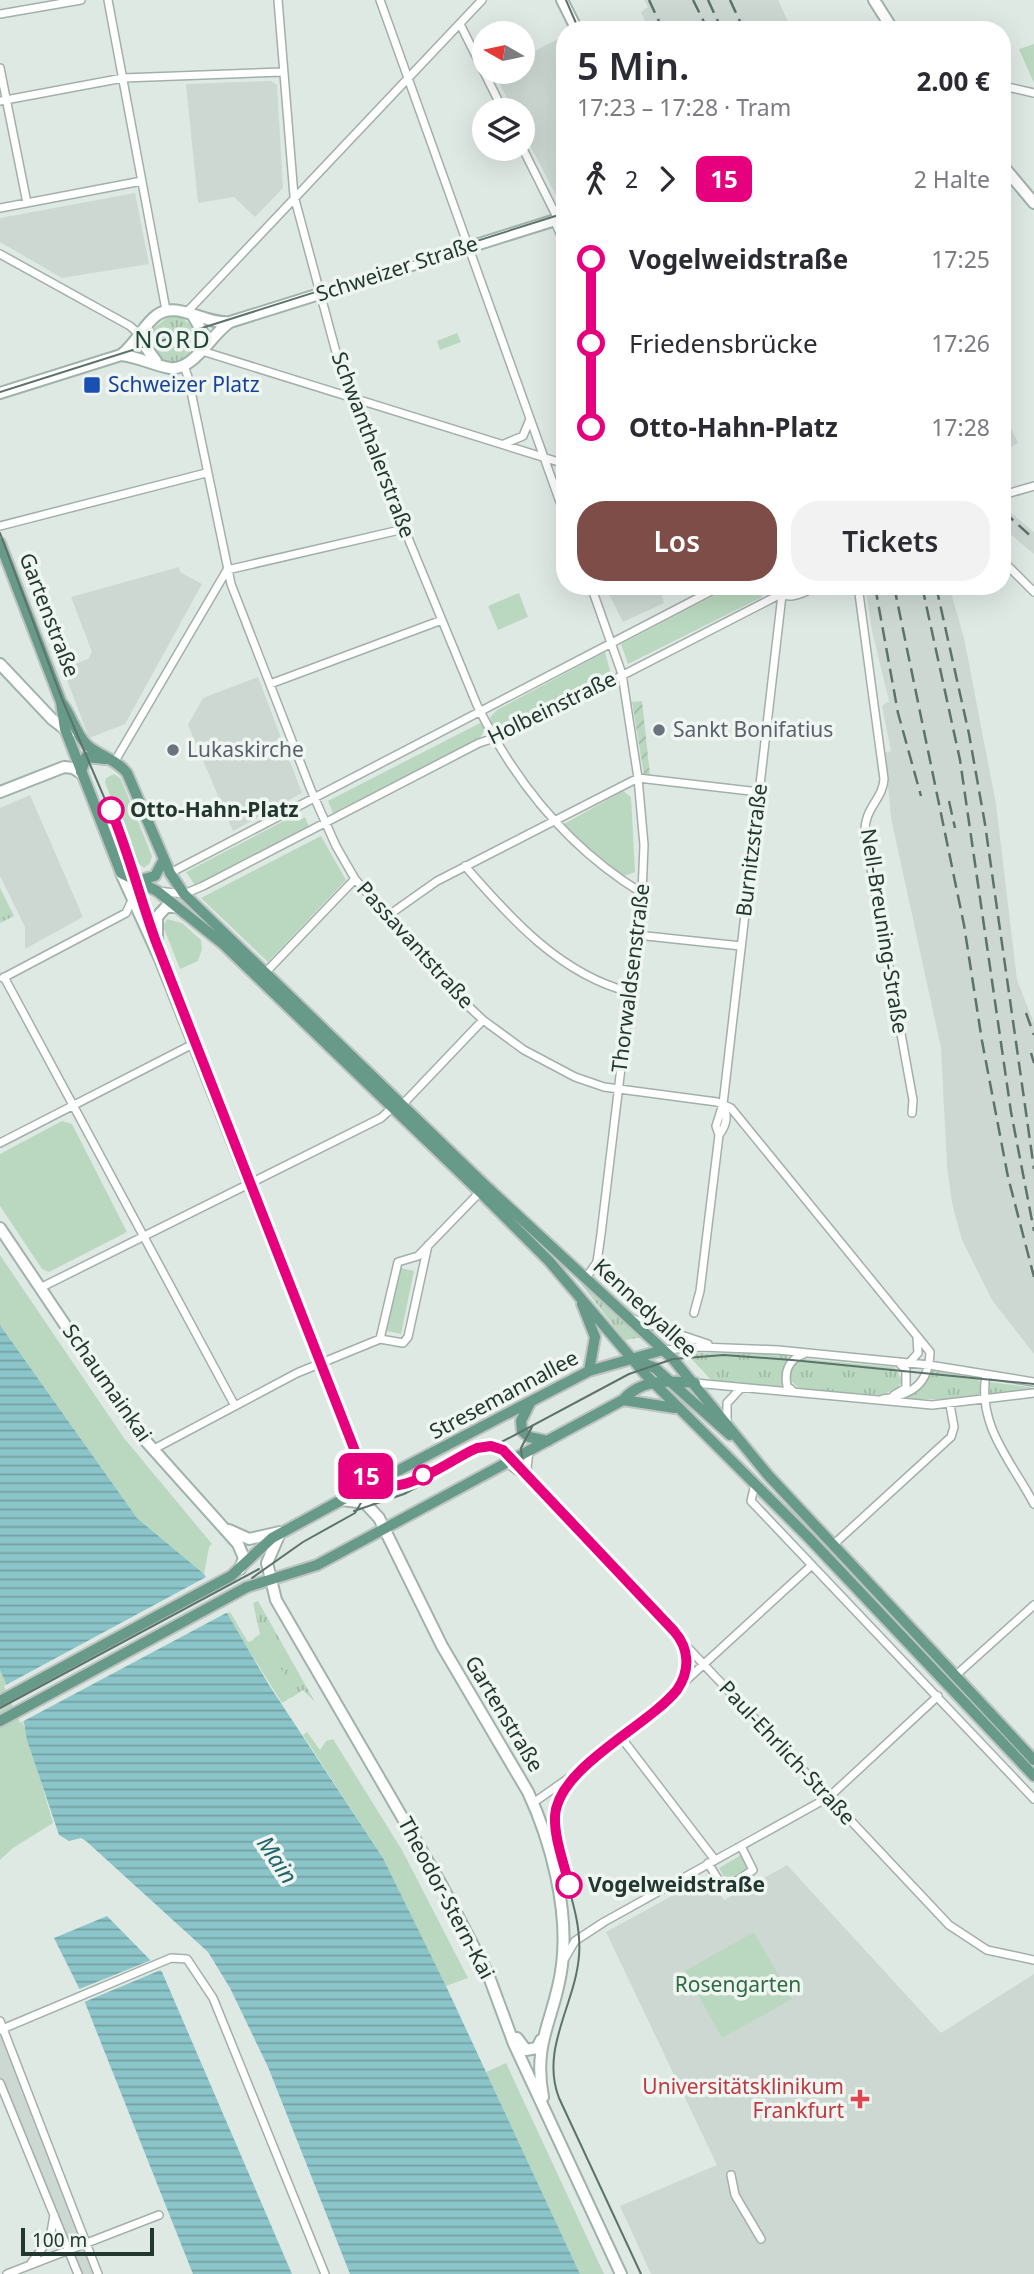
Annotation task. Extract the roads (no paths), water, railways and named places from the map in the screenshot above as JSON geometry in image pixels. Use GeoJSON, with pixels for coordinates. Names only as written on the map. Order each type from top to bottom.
{"type":"FeatureCollection","features":[{"type":"Feature","properties":{"kind":"main road","name":"Gartenstraße"},"geometry":{"type":"LineString","coordinates":[[0,543],[61,702],[86,744],[114,761],[132,781],[170,873],[184,894],[201,912]]}},
{"type":"Feature","properties":{"kind":"main road","name":"Gartenstraße"},"geometry":{"type":"LineString","coordinates":[[61,702],[65,729],[81,774],[130,878]]}},
{"type":"Feature","properties":{"kind":"main road"},"geometry":{"type":"LineString","coordinates":[[81,774],[88,756],[114,761]]}},
{"type":"Feature","properties":{"kind":"main road"},"geometry":{"type":"LineString","coordinates":[[130,878],[155,876],[164,859]]}},
{"type":"Feature","properties":{"kind":"main road"},"geometry":{"type":"LineString","coordinates":[[130,878],[157,891],[176,907]]}},
{"type":"Feature","properties":{"kind":"main road","name":"Kennedyallee"},"geometry":{"type":"LineString","coordinates":[[176,907],[222,943],[663,1350],[695,1383],[744,1449],[1034,1760]]}},
{"type":"Feature","properties":{"kind":"main road","name":"Kennedyallee"},"geometry":{"type":"LineString","coordinates":[[201,912],[265,973],[480,1192],[579,1295],[654,1383],[755,1484],[1034,1776]]}},
{"type":"Feature","properties":{"kind":"main road"},"geometry":{"type":"LineString","coordinates":[[579,1295],[595,1337],[589,1371]]}},
{"type":"Feature","properties":{"kind":"main road","name":"Stresemannallee"},"geometry":{"type":"LineString","coordinates":[[0,1701],[235,1573],[282,1532],[342,1500],[589,1371],[663,1350]]}},
{"type":"Feature","properties":{"kind":"main road"},"geometry":{"type":"LineString","coordinates":[[631,1358],[651,1365],[671,1381],[744,1449]]}},
{"type":"Feature","properties":{"kind":"main road"},"geometry":{"type":"LineString","coordinates":[[0,1720],[239,1591],[308,1569],[385,1529],[623,1401],[631,1390],[671,1381],[695,1383]]}},
{"type":"Feature","properties":{"kind":"main road"},"geometry":{"type":"LineString","coordinates":[[532,1400],[521,1420],[522,1431],[529,1437],[548,1441]]}},
{"type":"Feature","properties":{"kind":"main road"},"geometry":{"type":"LineString","coordinates":[[623,1401],[667,1404],[682,1411]]}},
{"type":"Feature","properties":{"kind":"street"},"geometry":{"type":"LineString","coordinates":[[0,14],[81,0]]}},
{"type":"Feature","properties":{"kind":"street"},"geometry":{"type":"LineString","coordinates":[[108,0],[166,310]]}},
{"type":"Feature","properties":{"kind":"street","name":"Schwanthalerstraße"},"geometry":{"type":"LineString","coordinates":[[278,0],[294,197],[351,398],[404,529],[481,713],[519,778],[554,821],[604,869],[642,892]]}},
{"type":"Feature","properties":{"kind":"street"},"geometry":{"type":"LineString","coordinates":[[380,0],[556,491]]}},
{"type":"Feature","properties":{"kind":"street"},"geometry":{"type":"LineString","coordinates":[[190,314],[294,197],[482,0]]}},
{"type":"Feature","properties":{"kind":"street"},"geometry":{"type":"LineString","coordinates":[[562,0],[572,21]]}},
{"type":"Feature","properties":{"kind":"street"},"geometry":{"type":"LineString","coordinates":[[874,0],[887,21]]}},
{"type":"Feature","properties":{"kind":"street"},"geometry":{"type":"LineString","coordinates":[[460,24],[497,98]]}},
{"type":"Feature","properties":{"kind":"street"},"geometry":{"type":"LineString","coordinates":[[0,68],[3,100],[27,203]]}},
{"type":"Feature","properties":{"kind":"street"},"geometry":{"type":"LineString","coordinates":[[3,100],[123,78],[284,72]]}},
{"type":"Feature","properties":{"kind":"street"},"geometry":{"type":"LineString","coordinates":[[1011,88],[1034,93]]}},
{"type":"Feature","properties":{"kind":"street"},"geometry":{"type":"LineString","coordinates":[[529,161],[556,213]]}},
{"type":"Feature","properties":{"kind":"street"},"geometry":{"type":"LineString","coordinates":[[1011,176],[1034,203]]}},
{"type":"Feature","properties":{"kind":"street"},"geometry":{"type":"LineString","coordinates":[[0,208],[142,181]]}},
{"type":"Feature","properties":{"kind":"street","name":"Schweizer Straße"},"geometry":{"type":"LineString","coordinates":[[230,321],[556,220]]}},
{"type":"Feature","properties":{"kind":"street"},"geometry":{"type":"LineString","coordinates":[[0,254],[130,326],[141,336]]}},
{"type":"Feature","properties":{"kind":"street"},"geometry":{"type":"LineString","coordinates":[[0,393],[121,355],[141,336],[158,314],[166,310],[218,323],[230,321]]}},
{"type":"Feature","properties":{"kind":"street"},"geometry":{"type":"LineString","coordinates":[[190,314],[202,333],[200,353]]}},
{"type":"Feature","properties":{"kind":"street"},"geometry":{"type":"LineString","coordinates":[[121,355],[170,368],[184,366],[200,353],[212,335],[230,321]]}},
{"type":"Feature","properties":{"kind":"street"},"geometry":{"type":"LineString","coordinates":[[148,325],[145,345],[158,363]]}},
{"type":"Feature","properties":{"kind":"street"},"geometry":{"type":"LineString","coordinates":[[200,353],[556,461]]}},
{"type":"Feature","properties":{"kind":"street"},"geometry":{"type":"LineString","coordinates":[[184,366],[227,570],[326,824]]}},
{"type":"Feature","properties":{"kind":"street"},"geometry":{"type":"LineString","coordinates":[[502,444],[523,436],[530,418]]}},
{"type":"Feature","properties":{"kind":"street"},"geometry":{"type":"LineString","coordinates":[[0,526],[206,473]]}},
{"type":"Feature","properties":{"kind":"street"},"geometry":{"type":"LineString","coordinates":[[1011,493],[1034,486]]}},
{"type":"Feature","properties":{"kind":"street"},"geometry":{"type":"LineString","coordinates":[[114,761],[227,570],[404,529]]}},
{"type":"Feature","properties":{"kind":"street"},"geometry":{"type":"LineString","coordinates":[[1011,569],[1034,592]]}},
{"type":"Feature","properties":{"kind":"street","name":"Thorwaldsenstraße"},"geometry":{"type":"LineString","coordinates":[[586,1278],[594,1271],[598,1253],[642,892],[644,845],[638,778],[622,674],[595,595]]}},
{"type":"Feature","properties":{"kind":"street","name":"Holbeinstraße"},"geometry":{"type":"LineString","coordinates":[[170,873],[703,595]]}},
{"type":"Feature","properties":{"kind":"street","name":"Holbeinstraße"},"geometry":{"type":"LineString","coordinates":[[184,894],[494,737],[510,733],[757,606],[780,595],[801,595]]}},
{"type":"Feature","properties":{"kind":"street","name":"Burnitzstraße"},"geometry":{"type":"LineString","coordinates":[[694,1313],[700,1291],[719,1136],[716,1126],[723,1104],[780,618],[780,595]]}},
{"type":"Feature","properties":{"kind":"street","name":"Nell-Breuning-Straße"},"geometry":{"type":"LineString","coordinates":[[859,595],[884,779],[884,786],[867,811],[865,835],[913,1100],[912,1113]]}},
{"type":"Feature","properties":{"kind":"street"},"geometry":{"type":"LineString","coordinates":[[757,606],[773,608],[780,618]]}},
{"type":"Feature","properties":{"kind":"street"},"geometry":{"type":"LineString","coordinates":[[271,684],[442,620]]}},
{"type":"Feature","properties":{"kind":"street"},"geometry":{"type":"LineString","coordinates":[[0,664],[65,729],[86,744]]}},
{"type":"Feature","properties":{"kind":"street"},"geometry":{"type":"LineString","coordinates":[[0,792],[59,768],[73,768],[81,774]]}},
{"type":"Feature","properties":{"kind":"street"},"geometry":{"type":"LineString","coordinates":[[386,917],[428,887],[465,866],[638,778],[759,792]]}},
{"type":"Feature","properties":{"kind":"street","name":"Passavantstraße"},"geometry":{"type":"LineString","coordinates":[[326,824],[355,878],[386,917],[430,968],[483,1020],[508,1040],[555,1067],[595,1084],[618,1090],[723,1104]]}},
{"type":"Feature","properties":{"kind":"street"},"geometry":{"type":"LineString","coordinates":[[465,866],[506,912],[545,947],[580,973],[630,992]]}},
{"type":"Feature","properties":{"kind":"street","name":"Gartenstraße"},"geometry":{"type":"LineString","coordinates":[[130,878],[132,900],[160,959],[247,1184],[363,1467],[377,1477],[391,1476]]}},
{"type":"Feature","properties":{"kind":"street"},"geometry":{"type":"LineString","coordinates":[[265,973],[355,878]]}},
{"type":"Feature","properties":{"kind":"street"},"geometry":{"type":"LineString","coordinates":[[157,891],[184,894]]}},
{"type":"Feature","properties":{"kind":"street"},"geometry":{"type":"LineString","coordinates":[[132,900],[126,913],[2,978],[236,1406]]}},
{"type":"Feature","properties":{"kind":"street","name":"Gartenstraße"},"geometry":{"type":"LineString","coordinates":[[160,959],[155,922],[166,907],[176,907]]}},
{"type":"Feature","properties":{"kind":"street"},"geometry":{"type":"LineString","coordinates":[[637,935],[741,946]]}},
{"type":"Feature","properties":{"kind":"street"},"geometry":{"type":"LineString","coordinates":[[40,1288],[381,1118],[397,1107],[483,1020]]}},
{"type":"Feature","properties":{"kind":"street"},"geometry":{"type":"LineString","coordinates":[[0,1143],[193,1044]]}},
{"type":"Feature","properties":{"kind":"street"},"geometry":{"type":"LineString","coordinates":[[723,1104],[731,1108],[930,1352],[929,1364],[920,1385],[911,1393],[883,1399]]}},
{"type":"Feature","properties":{"kind":"street"},"geometry":{"type":"LineString","coordinates":[[380,1339],[396,1265],[400,1260],[418,1256],[480,1192]]}},
{"type":"Feature","properties":{"kind":"street","name":"Schaumainkai"},"geometry":{"type":"LineString","coordinates":[[0,1228],[129,1421],[227,1529],[242,1552],[243,1561],[235,1573]]}},
{"type":"Feature","properties":{"kind":"street"},"geometry":{"type":"LineString","coordinates":[[154,1449],[319,1364],[380,1339],[402,1343],[408,1337],[428,1245]]}},
{"type":"Feature","properties":{"kind":"street","name":"Stresemannallee"},"geometry":{"type":"LineString","coordinates":[[629,1317],[715,1347]]}},
{"type":"Feature","properties":{"kind":"street"},"geometry":{"type":"LineString","coordinates":[[910,1362],[919,1349],[914,1331]]}},
{"type":"Feature","properties":{"kind":"street","name":"Stresemannallee"},"geometry":{"type":"LineString","coordinates":[[663,1350],[715,1347],[910,1362],[1034,1382]]}},
{"type":"Feature","properties":{"kind":"street"},"geometry":{"type":"LineString","coordinates":[[793,1391],[787,1386],[786,1371],[792,1360],[805,1354]]}},
{"type":"Feature","properties":{"kind":"street"},"geometry":{"type":"LineString","coordinates":[[883,1399],[906,1388],[906,1370],[898,1362]]}},
{"type":"Feature","properties":{"kind":"street"},"geometry":{"type":"LineString","coordinates":[[986,1375],[986,1401],[993,1435],[1034,1504]]}},
{"type":"Feature","properties":{"kind":"street"},"geometry":{"type":"LineString","coordinates":[[695,1383],[950,1405],[1034,1393]]}},
{"type":"Feature","properties":{"kind":"street"},"geometry":{"type":"LineString","coordinates":[[727,1423],[727,1403],[741,1387]]}},
{"type":"Feature","properties":{"kind":"street"},"geometry":{"type":"LineString","coordinates":[[833,1545],[950,1437],[954,1427],[950,1405]]}},
{"type":"Feature","properties":{"kind":"street"},"geometry":{"type":"LineString","coordinates":[[529,1451],[527,1468],[532,1482]]}},
{"type":"Feature","properties":{"kind":"street","name":"Paul-Ehrlich-Straße"},"geometry":{"type":"LineString","coordinates":[[506,1463],[518,1468],[532,1482],[954,1929],[993,1953],[1034,1960]]}},
{"type":"Feature","properties":{"kind":"street","name":"Kennedyallee"},"geometry":{"type":"LineString","coordinates":[[755,1484],[751,1501],[1034,1799]]}},
{"type":"Feature","properties":{"kind":"street","name":"Gartenstraße"},"geometry":{"type":"LineString","coordinates":[[342,1500],[360,1501],[369,1506],[385,1529],[442,1646],[533,1803],[559,1906],[562,1965],[541,2040],[538,2073],[544,2106]]}},
{"type":"Feature","properties":{"kind":"street","name":"Schaumainkai"},"geometry":{"type":"LineString","coordinates":[[227,1529],[247,1538]]}},
{"type":"Feature","properties":{"kind":"street"},"geometry":{"type":"LineString","coordinates":[[269,1580],[267,1560],[282,1532]]}},
{"type":"Feature","properties":{"kind":"street","name":"Stresemannallee"},"geometry":{"type":"LineString","coordinates":[[247,1538],[282,1532]]}},
{"type":"Feature","properties":{"kind":"street"},"geometry":{"type":"LineString","coordinates":[[533,1803],[583,1768],[705,1665],[812,1565]]}},
{"type":"Feature","properties":{"kind":"street","name":"Theodor-Stern-Kai"},"geometry":{"type":"LineString","coordinates":[[269,1580],[299,1641],[442,1884],[488,1974],[506,2018],[510,2036],[621,2274]]}},
{"type":"Feature","properties":{"kind":"street"},"geometry":{"type":"LineString","coordinates":[[955,1676],[1034,1605]]}},
{"type":"Feature","properties":{"kind":"street"},"geometry":{"type":"LineString","coordinates":[[562,1965],[575,1941],[829,1797],[938,1696]]}},
{"type":"Feature","properties":{"kind":"street"},"geometry":{"type":"LineString","coordinates":[[620,1736],[712,1862],[721,1884],[729,1886],[753,1870],[741,1846]]}},
{"type":"Feature","properties":{"kind":"street"},"geometry":{"type":"LineString","coordinates":[[98,2274],[1,2026],[160,1963],[185,1958],[205,1983],[325,2274]]}},
{"type":"Feature","properties":{"kind":"street"},"geometry":{"type":"LineString","coordinates":[[506,2018],[522,2048],[534,2049],[541,2040]]}},
{"type":"Feature","properties":{"kind":"street"},"geometry":{"type":"LineString","coordinates":[[0,2082],[78,2274]]}},
{"type":"Feature","properties":{"kind":"street"},"geometry":{"type":"LineString","coordinates":[[731,2175],[735,2195],[761,2239]]}},
{"type":"Feature","properties":{"kind":"street"},"geometry":{"type":"LineString","coordinates":[[29,2266],[50,2238],[54,2214]]}},
{"type":"Feature","properties":{"kind":"street"},"geometry":{"type":"LineString","coordinates":[[7,2274],[159,2215]]}},
{"type":"Feature","properties":{"kind":"water","name":"Main"},"geometry":{"type":"Polygon","coordinates":[[[0,1325],[137,1518],[204,1574],[269,1685],[383,1858],[446,1986],[580,2274],[350,2274],[268,2067],[230,1988],[208,1952],[86,1841],[81,1838],[69,1841],[59,1835],[27,1740],[24,1723],[0,1670],[0,1325]]]}},
{"type":"Feature","properties":{"kind":"water"},"geometry":{"type":"Polygon","coordinates":[[[107,1916],[162,1972],[292,2274],[193,2274],[80,1990],[54,1938],[107,1916]]]}},
{"type":"Feature","properties":{"kind":"tram line"},"geometry":{"type":"LineString","coordinates":[[566,0],[575,21]]}},
{"type":"Feature","properties":{"kind":"tram line"},"geometry":{"type":"LineString","coordinates":[[0,392],[556,216]]}},
{"type":"Feature","properties":{"kind":"tram line"},"geometry":{"type":"LineString","coordinates":[[0,533],[62,699],[131,860],[145,913],[365,1480],[365,1496],[355,1513],[303,1542],[252,1578]]}},
{"type":"Feature","properties":{"kind":"tram line","name":"15"},"geometry":{"type":"LineString","coordinates":[[111,810],[131,860],[138,892],[156,942],[364,1474],[377,1484],[396,1487],[477,1448],[498,1447],[523,1469],[674,1631],[684,1647],[686,1671],[674,1695],[574,1777],[559,1798],[555,1813],[556,1825],[569,1885]]}},
{"type":"Feature","properties":{"kind":"tram line"},"geometry":{"type":"LineString","coordinates":[[354,1511],[404,1494],[629,1374],[673,1359],[724,1355],[1034,1384]]}},
{"type":"Feature","properties":{"kind":"tram line"},"geometry":{"type":"LineString","coordinates":[[523,1470],[521,1448],[533,1425]]}},
{"type":"Feature","properties":{"kind":"tram line"},"geometry":{"type":"LineString","coordinates":[[487,1446],[503,1450],[523,1469],[676,1633],[686,1656],[683,1680],[674,1695],[570,1781],[561,1794],[555,1813],[558,1849],[577,1920],[579,1956],[572,1992],[556,2044],[554,2080],[559,2098],[641,2274]]}},
{"type":"Feature","properties":{"kind":"tram line"},"geometry":{"type":"LineString","coordinates":[[362,1471],[372,1481],[384,1486],[397,1486],[411,1481]]}},
{"type":"Feature","properties":{"kind":"tram line"},"geometry":{"type":"LineString","coordinates":[[0,1708],[259,1569]]}},
{"type":"Feature","properties":{"kind":"railway"},"geometry":{"type":"LineString","coordinates":[[649,0],[659,21]]}},
{"type":"Feature","properties":{"kind":"railway"},"geometry":{"type":"LineString","coordinates":[[693,0],[704,21]]}},
{"type":"Feature","properties":{"kind":"railway"},"geometry":{"type":"LineString","coordinates":[[708,0],[718,21]]}},
{"type":"Feature","properties":{"kind":"railway"},"geometry":{"type":"LineString","coordinates":[[730,0],[740,21]]}},
{"type":"Feature","properties":{"kind":"railway"},"geometry":{"type":"LineString","coordinates":[[1011,518],[1034,539]]}},
{"type":"Feature","properties":{"kind":"railway"},"geometry":{"type":"LineString","coordinates":[[877,595],[898,713],[921,796]]}},
{"type":"Feature","properties":{"kind":"railway"},"geometry":{"type":"LineString","coordinates":[[896,595],[964,925],[982,1041],[1008,1177],[1034,1277]]}},
{"type":"Feature","properties":{"kind":"railway"},"geometry":{"type":"LineString","coordinates":[[924,595],[960,760],[1011,1112],[1034,1231]]}},
{"type":"Feature","properties":{"kind":"railway"},"geometry":{"type":"LineString","coordinates":[[938,595],[969,734],[985,824],[1034,1169]]}},
{"type":"Feature","properties":{"kind":"railway"},"geometry":{"type":"LineString","coordinates":[[949,801],[955,828]]}},
{"type":"Feature","properties":{"kind":"railway"},"geometry":{"type":"LineString","coordinates":[[1026,1013],[1034,1035]]}},
{"type":"Feature","properties":{"kind":"railway"},"geometry":{"type":"LineString","coordinates":[[1031,1053],[1034,1063]]}},
{"type":"Feature","properties":{"kind":"place","name":"Schweizer Platz"},"geometry":{"type":"Point","coordinates":[92,385]}},
{"type":"Feature","properties":{"kind":"place","name":"Sankt Bonifatius"},"geometry":{"type":"Point","coordinates":[659,730]}},
{"type":"Feature","properties":{"kind":"place","name":"Lukaskirche"},"geometry":{"type":"Point","coordinates":[173,750]}},
{"type":"Feature","properties":{"kind":"place","name":"Otto-Hahn-Platz"},"geometry":{"type":"Point","coordinates":[111,810]}},
{"type":"Feature","properties":{"kind":"place","name":"Vogelweidstraße"},"geometry":{"type":"Point","coordinates":[569,1885]}},
{"type":"Feature","properties":{"kind":"place","name":"Universitätsklinikum Frankfurt"},"geometry":{"type":"Point","coordinates":[860,2099]}},
{"type":"Feature","properties":{"kind":"district","name":"NORD"},"geometry":{"type":"Point","coordinates":[173,340]}},
{"type":"Feature","properties":{"kind":"park label","name":"Rosengarten"},"geometry":{"type":"Point","coordinates":[738,1985]}}]}
